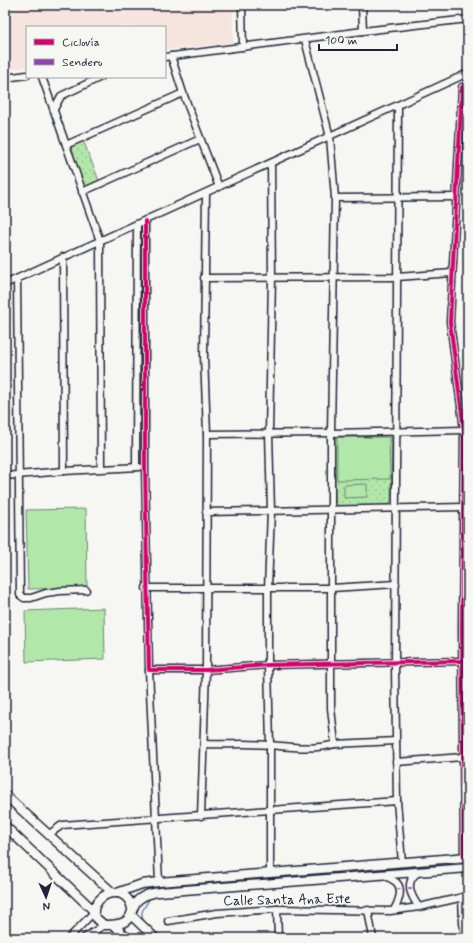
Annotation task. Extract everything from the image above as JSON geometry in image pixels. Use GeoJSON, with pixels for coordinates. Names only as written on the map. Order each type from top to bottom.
{"type":"FeatureCollection","features":[{"type":"Feature","properties":{"kind":"main road"},"geometry":{"type":"LineString","coordinates":[[5,794],[48,835],[115,893],[124,896],[131,904],[131,912],[155,938]]}},
{"type":"Feature","properties":{"kind":"main road"},"geometry":{"type":"LineString","coordinates":[[5,826],[94,912]]}},
{"type":"Feature","properties":{"kind":"main road"},"geometry":{"type":"LineString","coordinates":[[462,858],[142,884],[104,895],[96,902],[94,912],[96,919],[104,925],[114,925],[122,923],[131,912],[137,900],[147,894],[468,868]]}},
{"type":"Feature","properties":{"kind":"main road"},"geometry":{"type":"LineString","coordinates":[[455,869],[462,858]]}},
{"type":"Feature","properties":{"kind":"main road"},"geometry":{"type":"LineString","coordinates":[[351,867],[351,878]]}},
{"type":"Feature","properties":{"kind":"main road"},"geometry":{"type":"LineString","coordinates":[[114,925],[128,938]]}},
{"type":"Feature","properties":{"kind":"street"},"geometry":{"type":"LineString","coordinates":[[242,5],[243,47]]}},
{"type":"Feature","properties":{"kind":"street"},"geometry":{"type":"LineString","coordinates":[[362,5],[363,31]]}},
{"type":"Feature","properties":{"kind":"street"},"geometry":{"type":"LineString","coordinates":[[219,187],[168,56],[468,19]]}},
{"type":"Feature","properties":{"kind":"street"},"geometry":{"type":"LineString","coordinates":[[305,40],[330,137],[335,198],[331,433],[331,664],[335,744]]}},
{"type":"Feature","properties":{"kind":"street"},"geometry":{"type":"LineString","coordinates":[[5,284],[468,73]]}},
{"type":"Feature","properties":{"kind":"street"},"geometry":{"type":"LineString","coordinates":[[5,78],[26,75]]}},
{"type":"Feature","properties":{"kind":"street"},"geometry":{"type":"LineString","coordinates":[[42,78],[100,241],[101,468]]}},
{"type":"Feature","properties":{"kind":"street"},"geometry":{"type":"LineString","coordinates":[[54,109],[61,96],[99,78]]}},
{"type":"Feature","properties":{"kind":"street"},"geometry":{"type":"LineString","coordinates":[[453,80],[465,87],[456,197],[450,322],[464,430],[462,858]]}},
{"type":"Feature","properties":{"kind":"street"},"geometry":{"type":"LineString","coordinates":[[66,145],[183,93]]}},
{"type":"Feature","properties":{"kind":"street"},"geometry":{"type":"LineString","coordinates":[[398,105],[395,663],[397,801],[402,863]]}},
{"type":"Feature","properties":{"kind":"street"},"geometry":{"type":"LineString","coordinates":[[82,192],[200,139]]}},
{"type":"Feature","properties":{"kind":"street"},"geometry":{"type":"LineString","coordinates":[[270,874],[271,810],[268,589],[271,511],[269,433],[272,278],[271,163]]}},
{"type":"Feature","properties":{"kind":"street"},"geometry":{"type":"LineString","coordinates":[[202,816],[206,670],[207,434],[204,356],[204,278],[206,193]]}},
{"type":"Feature","properties":{"kind":"street"},"geometry":{"type":"LineString","coordinates":[[335,198],[456,197]]}},
{"type":"Feature","properties":{"kind":"street"},"geometry":{"type":"LineString","coordinates":[[145,221],[146,588],[159,882]]}},
{"type":"Feature","properties":{"kind":"street"},"geometry":{"type":"LineString","coordinates":[[136,467],[137,224]]}},
{"type":"Feature","properties":{"kind":"street"},"geometry":{"type":"LineString","coordinates":[[63,257],[64,471]]}},
{"type":"Feature","properties":{"kind":"street"},"geometry":{"type":"LineString","coordinates":[[204,278],[397,277],[452,273]]}},
{"type":"Feature","properties":{"kind":"street"},"geometry":{"type":"LineString","coordinates":[[17,279],[20,595],[24,598],[31,598],[46,593],[86,590]]}},
{"type":"Feature","properties":{"kind":"street"},"geometry":{"type":"LineString","coordinates":[[207,434],[464,430]]}},
{"type":"Feature","properties":{"kind":"street"},"geometry":{"type":"LineString","coordinates":[[5,476],[101,468],[145,467]]}},
{"type":"Feature","properties":{"kind":"street"},"geometry":{"type":"LineString","coordinates":[[206,512],[464,507]]}},
{"type":"Feature","properties":{"kind":"street"},"geometry":{"type":"LineString","coordinates":[[146,588],[332,588],[396,584]]}},
{"type":"Feature","properties":{"kind":"street"},"geometry":{"type":"LineString","coordinates":[[149,670],[206,670],[268,665],[463,661]]}},
{"type":"Feature","properties":{"kind":"street"},"geometry":{"type":"LineString","coordinates":[[204,744],[270,745],[282,747],[326,746],[335,744],[396,741]]}},
{"type":"Feature","properties":{"kind":"street"},"geometry":{"type":"LineString","coordinates":[[396,762],[463,757]]}},
{"type":"Feature","properties":{"kind":"street"},"geometry":{"type":"LineString","coordinates":[[48,835],[54,829],[62,825],[397,801]]}},
{"type":"Feature","properties":{"kind":"street"},"geometry":{"type":"LineString","coordinates":[[417,873],[412,877],[410,889],[413,898],[419,907]]}},
{"type":"Feature","properties":{"kind":"street"},"geometry":{"type":"LineString","coordinates":[[385,875],[396,882],[399,886],[400,897],[394,910]]}},
{"type":"Feature","properties":{"kind":"street"},"geometry":{"type":"LineString","coordinates":[[465,897],[462,923],[465,938]]}},
{"type":"Feature","properties":{"kind":"street","name":"Calle Santa Ana Este"},"geometry":{"type":"LineString","coordinates":[[168,921],[216,913],[277,909],[394,910],[419,907],[465,897]]}},
{"type":"Feature","properties":{"kind":"street"},"geometry":{"type":"LineString","coordinates":[[277,909],[278,938]]}},
{"type":"Feature","properties":{"kind":"street"},"geometry":{"type":"LineString","coordinates":[[368,910],[373,938]]}},
{"type":"Feature","properties":{"kind":"street"},"geometry":{"type":"LineString","coordinates":[[69,938],[94,912]]}},
{"type":"Feature","properties":{"kind":"street"},"geometry":{"type":"LineString","coordinates":[[84,938],[104,925]]}},
{"type":"Feature","properties":{"kind":"shaded area"},"geometry":{"type":"Polygon","coordinates":[[[5,5],[233,5],[233,43],[166,50],[166,26],[26,26],[26,67],[5,70],[5,5]]]}},
{"type":"Feature","properties":{"kind":"green space"},"geometry":{"type":"Polygon","coordinates":[[[83,140],[100,183],[85,188],[83,187],[69,147],[83,140]]]}},
{"type":"Feature","properties":{"kind":"green space"},"geometry":{"type":"Polygon","coordinates":[[[335,434],[392,434],[391,503],[387,506],[341,507],[337,505],[335,500],[335,434]]]}},
{"type":"Feature","properties":{"kind":"green space"},"geometry":{"type":"Polygon","coordinates":[[[337,437],[389,437],[390,479],[337,480],[337,437]]]}},
{"type":"Feature","properties":{"kind":"green space"},"geometry":{"type":"Polygon","coordinates":[[[367,484],[367,497],[344,498],[344,485],[367,484]]]}},
{"type":"Feature","properties":{"kind":"green space"},"geometry":{"type":"Polygon","coordinates":[[[86,509],[87,588],[28,589],[26,510],[86,509]]]}},
{"type":"Feature","properties":{"kind":"green space"},"geometry":{"type":"Polygon","coordinates":[[[104,608],[105,659],[26,662],[25,611],[104,608]]]}},
{"type":"Feature","properties":{"kind":"waterway"},"geometry":{"type":"LineString","coordinates":[[145,923],[142,912],[150,897]]}},
{"type":"Feature","properties":{"kind":"waterway"},"geometry":{"type":"LineString","coordinates":[[157,934],[161,938]]}},
{"type":"Feature","properties":{"kind":"cycle path"},"geometry":{"type":"LineString","coordinates":[[462,87],[450,322],[464,430],[462,628],[464,858]]}},
{"type":"Feature","properties":{"kind":"cycle path"},"geometry":{"type":"LineString","coordinates":[[145,221],[145,467],[149,670],[206,670],[268,665],[463,661]]}}]}
